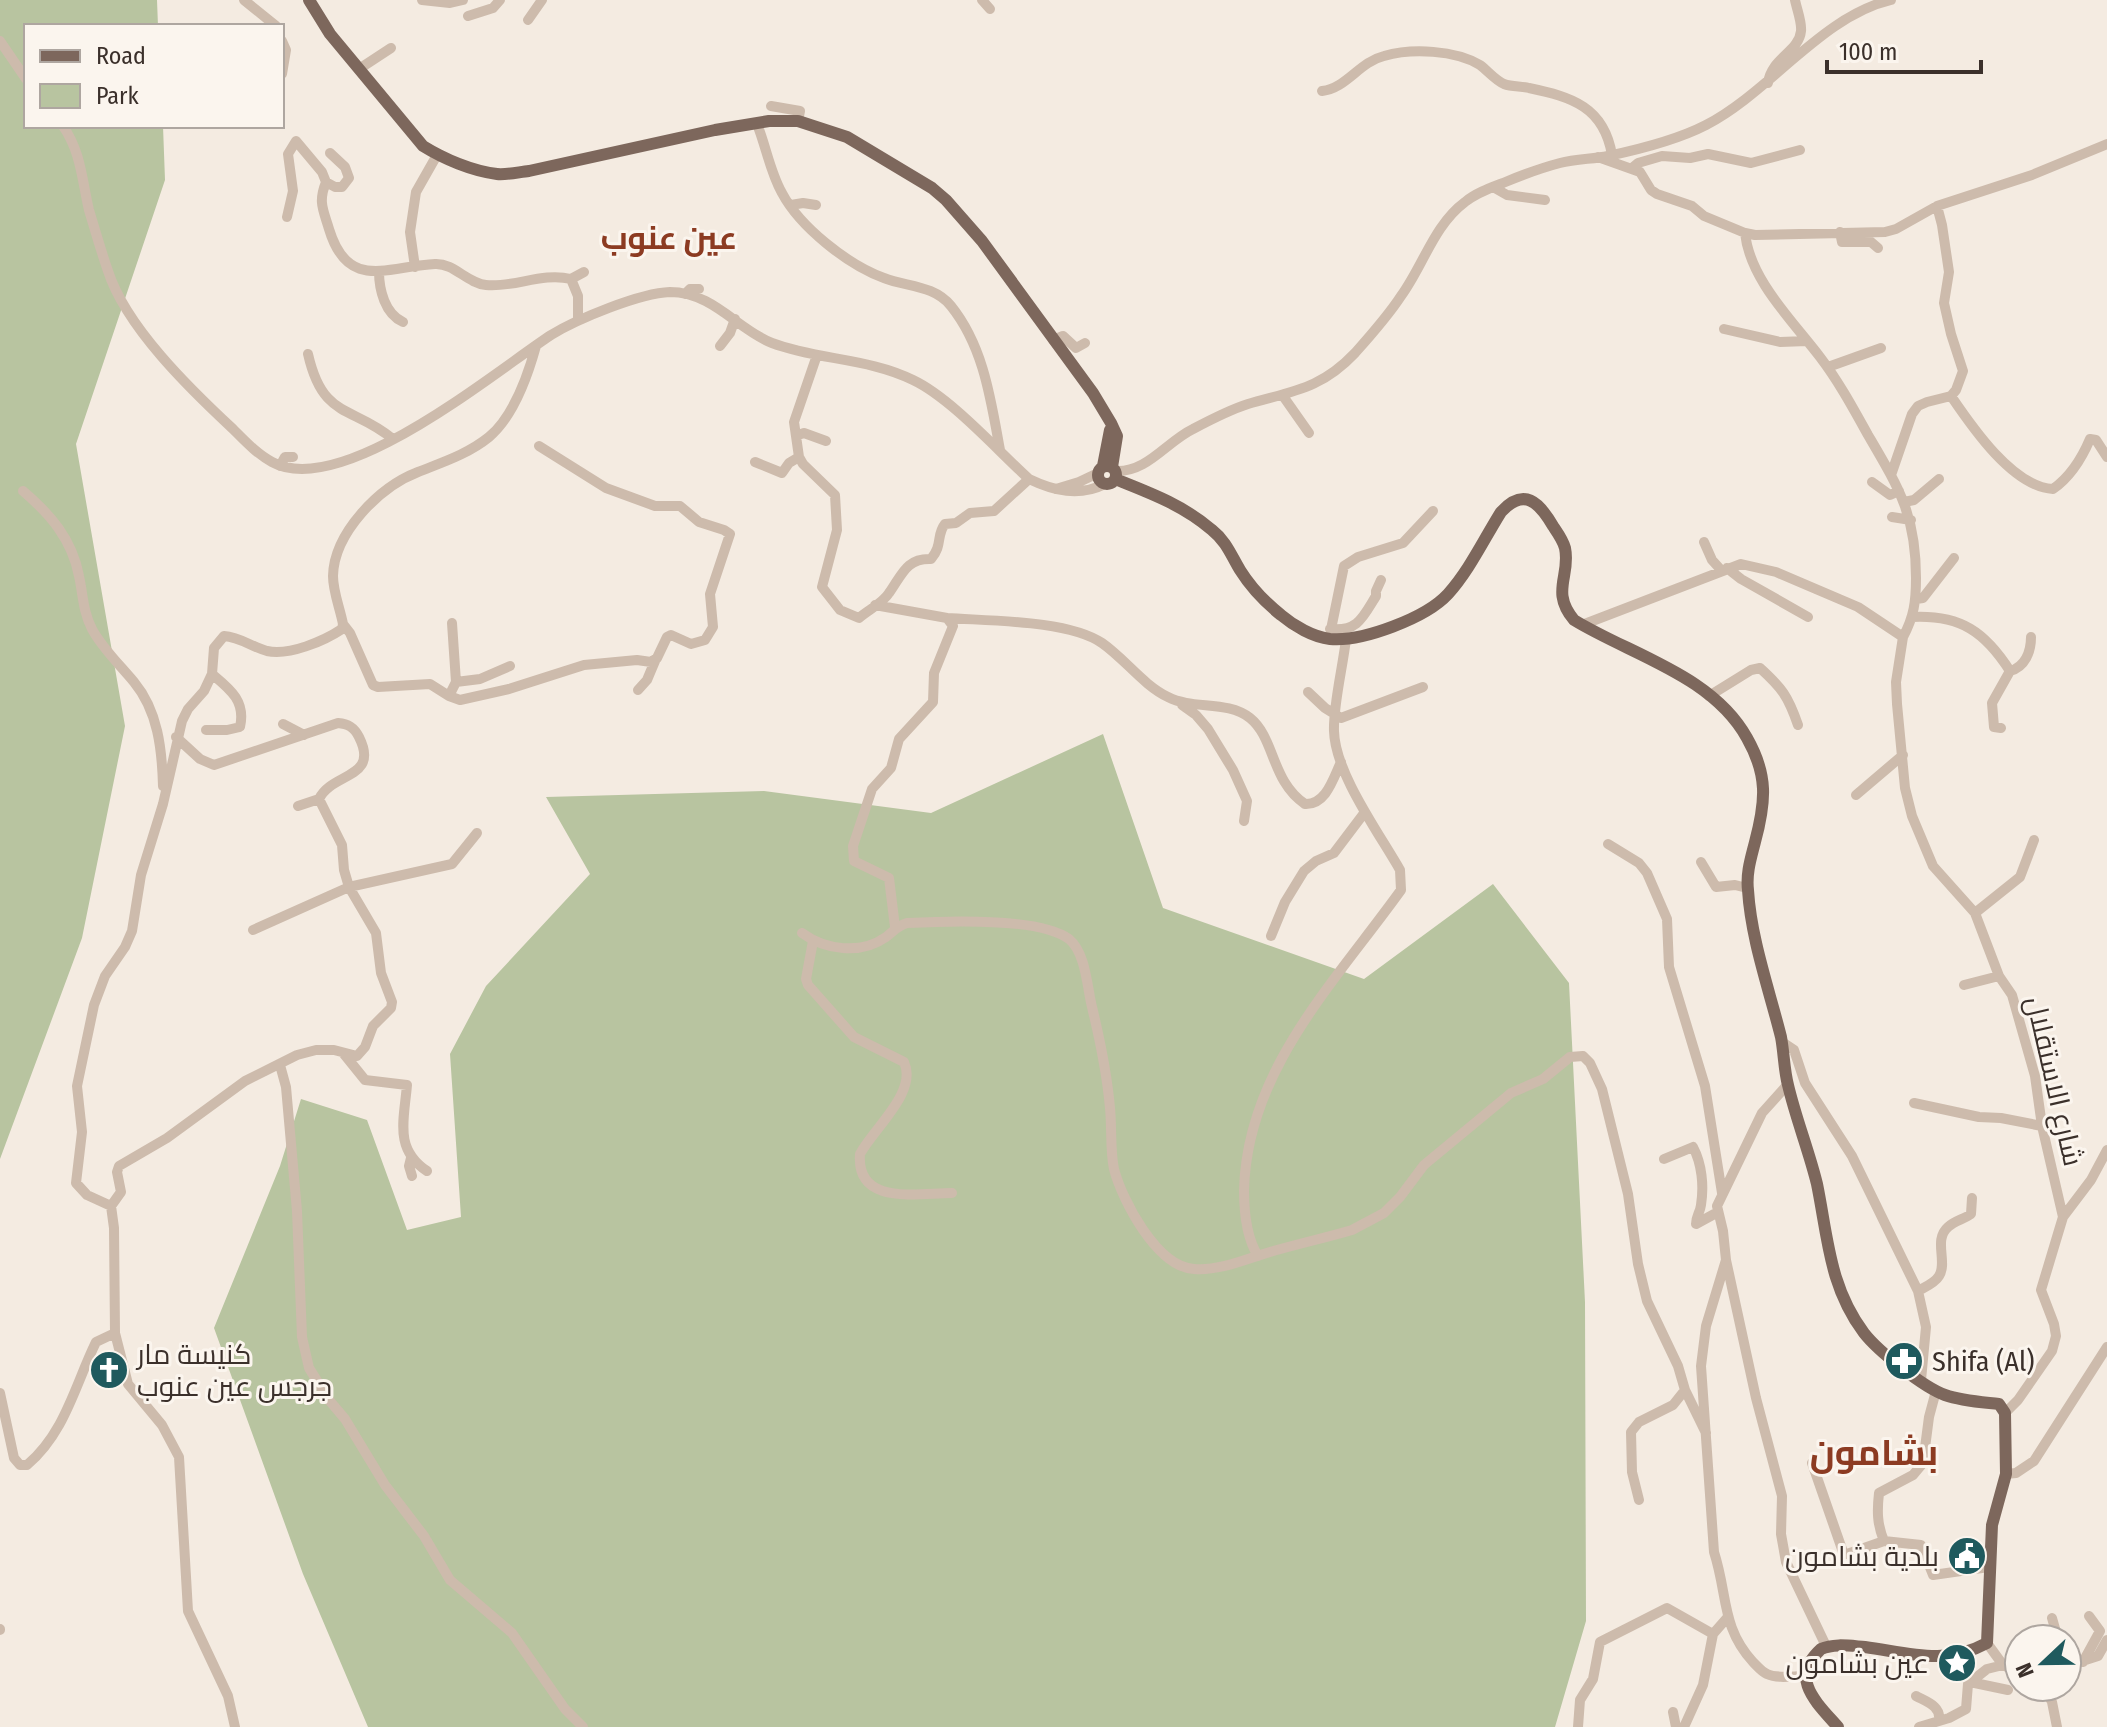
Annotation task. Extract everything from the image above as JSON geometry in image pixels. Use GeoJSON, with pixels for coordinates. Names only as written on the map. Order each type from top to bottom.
{"type":"FeatureCollection","features":[{"type":"Feature","properties":{"kind":"main road"},"geometry":{"type":"LineString","coordinates":[[309,0],[330,34],[423,146],[437,155],[498,174],[529,171],[715,130],[757,124],[798,121],[847,137],[901,168],[946,200],[982,241],[1093,393],[1111,423],[1117,436],[1108,473],[1190,512],[1226,543],[1240,571],[1282,616],[1316,635],[1330,634],[1346,639],[1425,613],[1455,585],[1501,512],[1511,502],[1522,498],[1534,501],[1565,549],[1561,589],[1564,605],[1574,620],[1640,653],[1709,696],[1738,723],[1753,749],[1765,786],[1747,888],[1782,1042],[1788,1084],[1817,1185],[1827,1251],[1840,1291],[1862,1331],[1876,1347],[1936,1391],[1958,1399],[1999,1404],[2005,1413],[2006,1474],[1992,1525],[1987,1643],[1957,1656],[1938,1657],[1853,1646],[1826,1646],[1812,1657],[1805,1676],[1809,1690],[1838,1727]]}},
{"type":"Feature","properties":{"kind":"street"},"geometry":{"type":"LineString","coordinates":[[244,0],[274,24]]}},
{"type":"Feature","properties":{"kind":"street"},"geometry":{"type":"LineString","coordinates":[[422,0],[450,3],[463,0]]}},
{"type":"Feature","properties":{"kind":"street"},"geometry":{"type":"LineString","coordinates":[[468,16],[493,8],[500,0]]}},
{"type":"Feature","properties":{"kind":"street"},"geometry":{"type":"LineString","coordinates":[[528,20],[542,0]]}},
{"type":"Feature","properties":{"kind":"street"},"geometry":{"type":"LineString","coordinates":[[982,0],[990,9]]}},
{"type":"Feature","properties":{"kind":"street"},"geometry":{"type":"LineString","coordinates":[[1768,83],[1769,71],[1799,40],[1802,28],[1795,0]]}},
{"type":"Feature","properties":{"kind":"street"},"geometry":{"type":"LineString","coordinates":[[64,128],[78,156],[99,244],[122,304],[208,406],[257,452],[280,466],[299,471],[329,466],[393,439],[578,320],[670,292],[701,299],[772,343],[870,366],[913,380],[935,394],[1029,479],[1054,489],[1108,473],[1127,472],[1142,465],[1184,433],[1217,417],[1316,384],[1355,353],[1401,297],[1439,232],[1456,210],[1474,196],[1563,162],[1612,155],[1700,128],[1768,83],[1833,28],[1867,8],[1891,0]]}},
{"type":"Feature","properties":{"kind":"street"},"geometry":{"type":"LineString","coordinates":[[0,41],[24,76]]}},
{"type":"Feature","properties":{"kind":"street"},"geometry":{"type":"LineString","coordinates":[[359,69],[391,48]]}},
{"type":"Feature","properties":{"kind":"street"},"geometry":{"type":"LineString","coordinates":[[1322,91],[1335,89],[1367,62],[1385,56],[1408,52],[1452,56],[1479,65],[1503,84],[1543,92],[1591,110],[1607,135],[1612,155]]}},
{"type":"Feature","properties":{"kind":"street"},"geometry":{"type":"LineString","coordinates":[[771,106],[800,111],[798,121]]}},
{"type":"Feature","properties":{"kind":"street"},"geometry":{"type":"LineString","coordinates":[[757,124],[783,195],[822,240],[888,280],[930,291],[950,305],[985,374],[1000,450]]}},
{"type":"Feature","properties":{"kind":"street"},"geometry":{"type":"LineString","coordinates":[[287,217],[293,191],[288,154],[297,137],[326,182],[342,187],[349,178],[345,167],[330,153]]}},
{"type":"Feature","properties":{"kind":"street"},"geometry":{"type":"LineString","coordinates":[[1598,157],[1616,166],[1640,172],[1657,194],[1692,206],[1704,216],[1745,233],[1885,232],[1937,206],[2032,175],[2107,144]]}},
{"type":"Feature","properties":{"kind":"street"},"geometry":{"type":"LineString","coordinates":[[1632,168],[1638,163],[1662,156],[1690,158],[1708,154],[1751,163],[1800,150]]}},
{"type":"Feature","properties":{"kind":"street"},"geometry":{"type":"LineString","coordinates":[[415,267],[410,232],[416,192],[437,155]]}},
{"type":"Feature","properties":{"kind":"street"},"geometry":{"type":"LineString","coordinates":[[326,182],[320,198],[335,250],[353,266],[379,271],[444,264],[483,285],[536,278],[571,279],[584,272]]}},
{"type":"Feature","properties":{"kind":"street"},"geometry":{"type":"LineString","coordinates":[[1493,187],[1507,195],[1545,200]]}},
{"type":"Feature","properties":{"kind":"street"},"geometry":{"type":"LineString","coordinates":[[791,205],[816,205]]}},
{"type":"Feature","properties":{"kind":"street"},"geometry":{"type":"LineString","coordinates":[[1891,475],[1912,414],[1927,402],[1951,396],[1963,371],[1944,303],[1949,272],[1937,206]]}},
{"type":"Feature","properties":{"kind":"street"},"geometry":{"type":"LineString","coordinates":[[1840,232],[1842,242],[1871,242],[1878,248]]}},
{"type":"Feature","properties":{"kind":"street","name":"شارع الاستقلال"},"geometry":{"type":"LineString","coordinates":[[1745,233],[1747,249],[1765,285],[1828,367],[1891,475],[1911,520],[1916,550],[1916,599],[1913,617],[1903,637],[1896,682],[1905,788],[1912,816],[1933,866],[1975,913],[1999,976],[2012,995],[2035,1076],[2042,1126],[2063,1217],[2041,1290],[2056,1336],[2052,1351],[2018,1400],[2005,1413]]}},
{"type":"Feature","properties":{"kind":"street"},"geometry":{"type":"LineString","coordinates":[[379,271],[380,295],[398,320],[403,322]]}},
{"type":"Feature","properties":{"kind":"street"},"geometry":{"type":"LineString","coordinates":[[571,279],[578,296],[578,320]]}},
{"type":"Feature","properties":{"kind":"street"},"geometry":{"type":"LineString","coordinates":[[685,294],[690,289],[699,289]]}},
{"type":"Feature","properties":{"kind":"street"},"geometry":{"type":"LineString","coordinates":[[720,346],[730,333],[735,319]]}},
{"type":"Feature","properties":{"kind":"street"},"geometry":{"type":"LineString","coordinates":[[1724,329],[1780,342],[1807,341]]}},
{"type":"Feature","properties":{"kind":"street"},"geometry":{"type":"LineString","coordinates":[[1053,340],[1063,336],[1076,348],[1085,343]]}},
{"type":"Feature","properties":{"kind":"street"},"geometry":{"type":"LineString","coordinates":[[536,346],[531,364],[507,414],[491,436],[443,464],[401,480],[370,505],[356,523],[336,555],[333,573],[343,624],[373,685],[430,684],[460,700],[594,663],[655,661]]}},
{"type":"Feature","properties":{"kind":"street"},"geometry":{"type":"LineString","coordinates":[[1828,367],[1881,348]]}},
{"type":"Feature","properties":{"kind":"street"},"geometry":{"type":"LineString","coordinates":[[308,354],[318,383],[330,402],[393,439]]}},
{"type":"Feature","properties":{"kind":"street"},"geometry":{"type":"LineString","coordinates":[[817,355],[794,422],[799,457],[835,495],[837,530],[822,587],[834,604],[849,615],[859,618],[889,595],[895,580],[910,563],[920,558],[931,559],[939,549],[941,528],[945,524],[956,523],[970,513],[994,511],[1029,479]]}},
{"type":"Feature","properties":{"kind":"street"},"geometry":{"type":"LineString","coordinates":[[1283,396],[1309,433]]}},
{"type":"Feature","properties":{"kind":"street"},"geometry":{"type":"LineString","coordinates":[[1951,396],[1993,452],[2037,486],[2053,489],[2059,485],[2082,457],[2090,439],[2096,440],[2107,457]]}},
{"type":"Feature","properties":{"kind":"street"},"geometry":{"type":"LineString","coordinates":[[798,435],[804,433],[826,441]]}},
{"type":"Feature","properties":{"kind":"street"},"geometry":{"type":"LineString","coordinates":[[539,446],[606,488],[655,506],[680,506],[693,519],[730,534],[712,587],[714,620],[710,634],[705,640],[691,644],[671,635],[667,637],[647,680],[638,690]]}},
{"type":"Feature","properties":{"kind":"street"},"geometry":{"type":"LineString","coordinates":[[280,466],[285,457],[293,457]]}},
{"type":"Feature","properties":{"kind":"street"},"geometry":{"type":"LineString","coordinates":[[755,462],[782,473],[789,463],[799,457]]}},
{"type":"Feature","properties":{"kind":"street"},"geometry":{"type":"LineString","coordinates":[[1872,482],[1890,495],[1914,500],[1939,479]]}},
{"type":"Feature","properties":{"kind":"street"},"geometry":{"type":"LineString","coordinates":[[23,491],[43,508],[61,530],[72,552],[81,598],[92,629],[137,685],[152,713],[160,743],[163,804]]}},
{"type":"Feature","properties":{"kind":"street"},"geometry":{"type":"LineString","coordinates":[[1381,580],[1376,596],[1358,623],[1330,634],[1344,566],[1358,557],[1403,543],[1433,511]]}},
{"type":"Feature","properties":{"kind":"street"},"geometry":{"type":"LineString","coordinates":[[1892,517],[1911,520]]}},
{"type":"Feature","properties":{"kind":"street"},"geometry":{"type":"LineString","coordinates":[[1704,542],[1712,560],[1724,569],[1808,617]]}},
{"type":"Feature","properties":{"kind":"street"},"geometry":{"type":"LineString","coordinates":[[1916,599],[1923,598],[1954,558]]}},
{"type":"Feature","properties":{"kind":"street"},"geometry":{"type":"LineString","coordinates":[[1582,625],[1741,564],[1776,572],[1858,607],[1903,637]]}},
{"type":"Feature","properties":{"kind":"street"},"geometry":{"type":"LineString","coordinates":[[875,605],[947,618],[1077,631],[1104,644],[1166,696],[1201,720],[1229,762],[1247,801],[1244,821]]}},
{"type":"Feature","properties":{"kind":"street"},"geometry":{"type":"LineString","coordinates":[[1913,617],[1967,625],[1995,648],[2010,671]]}},
{"type":"Feature","properties":{"kind":"street"},"geometry":{"type":"LineString","coordinates":[[895,927],[889,878],[854,861],[853,846],[872,789],[891,768],[899,739],[933,702],[934,673],[953,626],[947,618]]}},
{"type":"Feature","properties":{"kind":"street"},"geometry":{"type":"LineString","coordinates":[[449,696],[456,682],[452,623]]}},
{"type":"Feature","properties":{"kind":"street"},"geometry":{"type":"LineString","coordinates":[[111,1206],[81,1191],[76,1183],[82,1132],[77,1086],[98,993],[132,931],[141,875],[163,804],[176,737],[184,714],[204,691],[212,674],[214,648],[224,636],[235,637],[263,650],[283,652],[325,638],[342,629],[343,624]]}},
{"type":"Feature","properties":{"kind":"street"},"geometry":{"type":"LineString","coordinates":[[2001,728],[1994,727],[1992,703],[2010,671],[2024,663],[2031,647],[2031,637]]}},
{"type":"Feature","properties":{"kind":"street"},"geometry":{"type":"LineString","coordinates":[[1258,1256],[1244,1209],[1245,1167],[1255,1115],[1302,1024],[1325,988],[1401,890],[1400,870],[1365,812],[1335,742],[1346,639]]}},
{"type":"Feature","properties":{"kind":"street"},"geometry":{"type":"LineString","coordinates":[[456,682],[480,679],[510,666]]}},
{"type":"Feature","properties":{"kind":"street"},"geometry":{"type":"LineString","coordinates":[[1709,696],[1751,670],[1760,668],[1780,685],[1789,698],[1798,725]]}},
{"type":"Feature","properties":{"kind":"street"},"geometry":{"type":"LineString","coordinates":[[206,730],[235,729],[240,727],[242,720],[235,694],[212,674]]}},
{"type":"Feature","properties":{"kind":"street"},"geometry":{"type":"LineString","coordinates":[[1308,692],[1341,718],[1423,687]]}},
{"type":"Feature","properties":{"kind":"street"},"geometry":{"type":"LineString","coordinates":[[1177,701],[1231,709],[1252,720],[1262,732],[1280,775],[1305,804],[1314,804],[1322,799],[1341,762]]}},
{"type":"Feature","properties":{"kind":"street"},"geometry":{"type":"LineString","coordinates":[[176,737],[200,759],[214,765],[338,723],[348,724],[356,731],[366,753],[364,761],[359,768],[324,789],[319,799],[298,806]]}},
{"type":"Feature","properties":{"kind":"street"},"geometry":{"type":"LineString","coordinates":[[283,724],[304,735]]}},
{"type":"Feature","properties":{"kind":"street"},"geometry":{"type":"LineString","coordinates":[[1856,795],[1903,755]]}},
{"type":"Feature","properties":{"kind":"street"},"geometry":{"type":"LineString","coordinates":[[235,1727],[228,1696],[189,1615],[179,1457],[162,1425],[128,1384],[115,1333],[111,1206],[121,1192],[117,1172],[119,1166],[167,1138],[245,1081],[297,1055],[316,1050],[334,1050],[357,1056],[362,1052],[373,1026],[391,1008],[392,1002],[381,973],[376,933],[349,887],[342,845],[319,799]]}},
{"type":"Feature","properties":{"kind":"street"},"geometry":{"type":"LineString","coordinates":[[1271,936],[1285,902],[1304,871],[1316,861],[1334,853],[1365,812]]}},
{"type":"Feature","properties":{"kind":"street"},"geometry":{"type":"LineString","coordinates":[[253,930],[349,887],[452,864],[477,833]]}},
{"type":"Feature","properties":{"kind":"street"},"geometry":{"type":"LineString","coordinates":[[1975,913],[2020,877],[2034,840]]}},
{"type":"Feature","properties":{"kind":"street"},"geometry":{"type":"LineString","coordinates":[[1608,844],[1639,863],[1647,873],[1667,919],[1669,967],[1705,1086],[1722,1193]]}},
{"type":"Feature","properties":{"kind":"street"},"geometry":{"type":"LineString","coordinates":[[1701,862],[1716,887],[1735,885],[1747,888]]}},
{"type":"Feature","properties":{"kind":"street"},"geometry":{"type":"LineString","coordinates":[[802,933],[813,941],[837,949],[859,947],[886,937],[895,927],[907,923],[1005,922],[1067,938],[1080,956],[1106,1078],[1114,1168],[1134,1217],[1159,1250],[1192,1270],[1227,1266],[1370,1222],[1400,1197],[1424,1165],[1511,1093],[1543,1079],[1570,1057],[1583,1056],[1590,1063],[1602,1089],[1628,1194],[1647,1301],[1706,1433]]}},
{"type":"Feature","properties":{"kind":"street"},"geometry":{"type":"LineString","coordinates":[[813,941],[806,979],[808,985],[854,1037],[904,1062],[907,1069],[905,1090],[860,1154],[859,1166],[863,1178],[871,1187],[882,1192],[952,1193]]}},
{"type":"Feature","properties":{"kind":"street"},"geometry":{"type":"LineString","coordinates":[[1964,985],[1999,976]]}},
{"type":"Feature","properties":{"kind":"street"},"geometry":{"type":"LineString","coordinates":[[1782,1042],[1794,1050],[1805,1083],[1852,1156],[1918,1291],[1926,1327],[1921,1380]]}},
{"type":"Feature","properties":{"kind":"street"},"geometry":{"type":"LineString","coordinates":[[343,1053],[365,1080],[407,1085],[403,1131],[407,1152],[427,1171]]}},
{"type":"Feature","properties":{"kind":"street"},"geometry":{"type":"LineString","coordinates":[[280,1065],[286,1087],[297,1211],[302,1337],[309,1368],[345,1419],[385,1485],[424,1536],[450,1580],[512,1633],[565,1709],[583,1727]]}},
{"type":"Feature","properties":{"kind":"street"},"geometry":{"type":"LineString","coordinates":[[1788,1084],[1762,1113],[1717,1206],[1756,1398],[1782,1496],[1781,1534],[1786,1562],[1826,1646]]}},
{"type":"Feature","properties":{"kind":"street"},"geometry":{"type":"LineString","coordinates":[[1914,1103],[2042,1126]]}},
{"type":"Feature","properties":{"kind":"street"},"geometry":{"type":"LineString","coordinates":[[1664,1159],[1693,1147],[1702,1180],[1701,1209],[1695,1219],[1696,1224],[1718,1212]]}},
{"type":"Feature","properties":{"kind":"street"},"geometry":{"type":"LineString","coordinates":[[2063,1217],[2091,1180],[2107,1150]]}},
{"type":"Feature","properties":{"kind":"street"},"geometry":{"type":"LineString","coordinates":[[411,1158],[409,1166],[412,1176]]}},
{"type":"Feature","properties":{"kind":"street"},"geometry":{"type":"LineString","coordinates":[[1918,1291],[1939,1276],[1942,1270],[1943,1233],[1950,1225],[1971,1214],[1972,1198]]}},
{"type":"Feature","properties":{"kind":"street"},"geometry":{"type":"LineString","coordinates":[[1726,1260],[1716,1287],[1701,1366],[1714,1552],[1722,1577],[1727,1618],[1744,1653],[1759,1668],[1777,1677],[1805,1676]]}},
{"type":"Feature","properties":{"kind":"street"},"geometry":{"type":"LineString","coordinates":[[0,1393],[14,1458],[20,1465],[27,1465],[54,1434],[71,1403],[96,1342],[115,1333]]}},
{"type":"Feature","properties":{"kind":"street"},"geometry":{"type":"LineString","coordinates":[[2006,1474],[2016,1473],[2034,1461],[2107,1347]]}},
{"type":"Feature","properties":{"kind":"street"},"geometry":{"type":"LineString","coordinates":[[1639,1500],[1632,1472],[1631,1432],[1639,1422],[1673,1405],[1685,1390]]}},
{"type":"Feature","properties":{"kind":"street"},"geometry":{"type":"LineString","coordinates":[[1884,1541],[1876,1517],[1879,1493],[1913,1475],[1923,1463],[1936,1391]]}},
{"type":"Feature","properties":{"kind":"street"},"geometry":{"type":"LineString","coordinates":[[1812,1463],[1843,1552],[1847,1554],[1884,1541],[1921,1545],[1933,1575],[1989,1567]]}},
{"type":"Feature","properties":{"kind":"street"},"geometry":{"type":"LineString","coordinates":[[1578,1727],[1580,1700],[1593,1679],[1600,1642],[1667,1608],[1713,1634]]}},
{"type":"Feature","properties":{"kind":"street"},"geometry":{"type":"LineString","coordinates":[[2083,1662],[2100,1631],[2089,1616]]}},
{"type":"Feature","properties":{"kind":"street"},"geometry":{"type":"LineString","coordinates":[[1684,1727],[1703,1685],[1713,1634],[1727,1618]]}},
{"type":"Feature","properties":{"kind":"street"},"geometry":{"type":"LineString","coordinates":[[2052,1618],[2053,1623]]}},
{"type":"Feature","properties":{"kind":"street"},"geometry":{"type":"LineString","coordinates":[[2083,1662],[2098,1656],[2107,1640]]}},
{"type":"Feature","properties":{"kind":"street"},"geometry":{"type":"LineString","coordinates":[[1919,1727],[1955,1716],[1966,1709],[1970,1682],[1987,1669],[2003,1665],[1987,1643]]}},
{"type":"Feature","properties":{"kind":"street"},"geometry":{"type":"LineString","coordinates":[[1970,1682],[2003,1689]]}},
{"type":"Feature","properties":{"kind":"street"},"geometry":{"type":"LineString","coordinates":[[1916,1696],[1935,1706],[1940,1714],[1939,1720]]}},
{"type":"Feature","properties":{"kind":"street"},"geometry":{"type":"LineString","coordinates":[[2052,1703],[2057,1727]]}},
{"type":"Feature","properties":{"kind":"street"},"geometry":{"type":"LineString","coordinates":[[1673,1712],[1676,1727]]}},
{"type":"Feature","properties":{"kind":"green space"},"geometry":{"type":"Polygon","coordinates":[[[0,0],[157,0],[158,24],[24,24],[24,128],[163,128],[165,180],[76,444],[125,726],[82,938],[0,1159],[0,0]]]}},
{"type":"Feature","properties":{"kind":"green space"},"geometry":{"type":"Polygon","coordinates":[[[1103,734],[1163,908],[1364,979],[1493,884],[1569,983],[1585,1302],[1586,1621],[1555,1727],[368,1727],[303,1574],[214,1328],[280,1166],[301,1099],[367,1120],[407,1230],[461,1217],[450,1054],[486,986],[590,874],[546,797],[764,791],[931,813],[1103,734]]]}},
{"type":"Feature","properties":{"kind":"place","name":"Shifa (Al)"},"geometry":{"type":"Point","coordinates":[1904,1361]}},
{"type":"Feature","properties":{"kind":"place","name":"كنيسة مار جرجس عين عنوب"},"geometry":{"type":"Point","coordinates":[109,1370]}},
{"type":"Feature","properties":{"kind":"place","name":"بلدية بشامون"},"geometry":{"type":"Point","coordinates":[1967,1556]}},
{"type":"Feature","properties":{"kind":"place","name":"عين بشامون"},"geometry":{"type":"Point","coordinates":[1957,1663]}},
{"type":"Feature","properties":{"kind":"district","name":"عين عنوب"},"geometry":{"type":"Point","coordinates":[669,238]}},
{"type":"Feature","properties":{"kind":"district","name":"بشامون"},"geometry":{"type":"Point","coordinates":[1874,1452]}}]}
